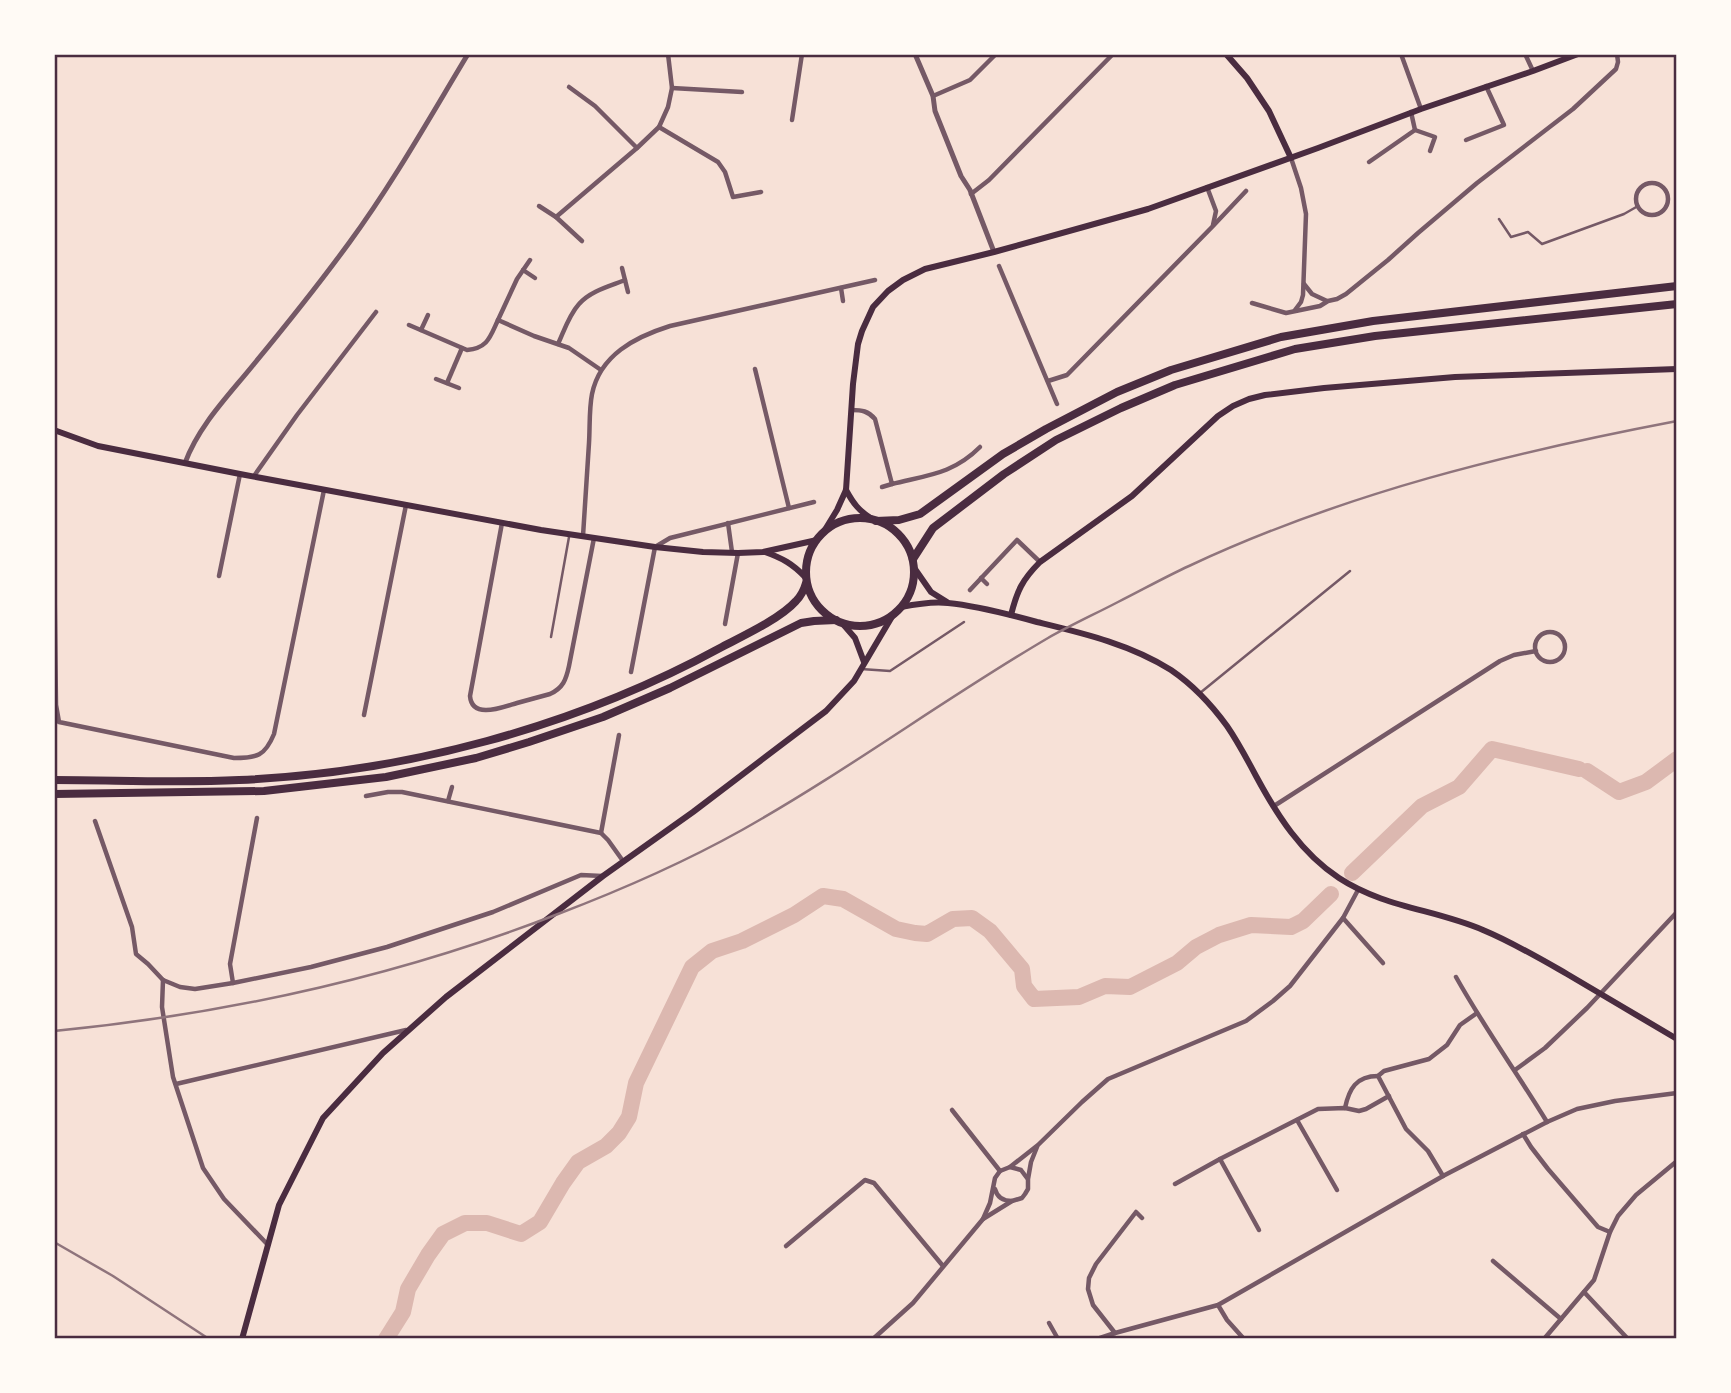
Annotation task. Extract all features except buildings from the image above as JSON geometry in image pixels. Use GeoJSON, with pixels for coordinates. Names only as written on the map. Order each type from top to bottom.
{"type":"FeatureCollection","features":[{"type":"Feature","properties":{"kind":"highway"},"geometry":{"type":"LineString","coordinates":[[54,780],[240,780],[329,772],[439,753],[495,739],[608,702],[679,671],[789,608],[803,593],[810,553],[820,536],[835,524],[859,518],[899,520],[920,514],[1003,454],[1117,392],[1171,370],[1281,337],[1373,321],[1677,286]]}},
{"type":"Feature","properties":{"kind":"highway"},"geometry":{"type":"LineString","coordinates":[[914,564],[933,528],[1014,467],[1056,440],[1175,385],[1296,349],[1375,337],[1677,304]]}},
{"type":"Feature","properties":{"kind":"highway"},"geometry":{"type":"LineString","coordinates":[[54,794],[264,791],[386,777],[476,758],[570,729],[670,688],[801,623],[839,622],[860,626],[881,622],[893,615],[911,590],[914,564],[907,545],[898,533],[886,524],[874,520]]}},
{"type":"Feature","properties":{"kind":"highway"},"geometry":{"type":"LineString","coordinates":[[806,580],[822,611],[839,622]]}},
{"type":"Feature","properties":{"kind":"main road"},"geometry":{"type":"LineString","coordinates":[[1226,54],[1247,78],[1269,111],[1291,158]]}},
{"type":"Feature","properties":{"kind":"main road"},"geometry":{"type":"LineString","coordinates":[[54,430],[98,446],[502,523],[655,547],[703,552],[763,552],[820,536],[837,510],[846,490],[858,344],[873,307],[903,280],[925,269],[1148,209],[1578,54]]}},
{"type":"Feature","properties":{"kind":"main road"},"geometry":{"type":"LineString","coordinates":[[1011,615],[1016,592],[1030,571],[1132,496],[1218,416],[1249,399],[1313,389],[1455,377],[1677,369]]}},
{"type":"Feature","properties":{"kind":"main road"},"geometry":{"type":"LineString","coordinates":[[846,490],[854,505],[874,520]]}},
{"type":"Feature","properties":{"kind":"main road"},"geometry":{"type":"LineString","coordinates":[[763,552],[786,560],[797,568],[806,580]]}},
{"type":"Feature","properties":{"kind":"main road"},"geometry":{"type":"LineString","coordinates":[[914,564],[931,592],[947,602]]}},
{"type":"Feature","properties":{"kind":"main road"},"geometry":{"type":"LineString","coordinates":[[901,607],[947,602],[1011,615],[1095,637],[1149,658],[1200,693],[1244,752],[1290,833],[1336,876],[1358,890],[1399,905],[1468,923],[1525,949],[1677,1039]]}},
{"type":"Feature","properties":{"kind":"main road"},"geometry":{"type":"LineString","coordinates":[[242,1339],[279,1205],[323,1118],[383,1054],[446,997],[603,876],[826,711],[843,694],[893,615]]}},
{"type":"Feature","properties":{"kind":"main road"},"geometry":{"type":"LineString","coordinates":[[839,622],[855,638],[863,665]]}},
{"type":"Feature","properties":{"kind":"street"},"geometry":{"type":"LineString","coordinates":[[185,463],[197,436],[208,420],[355,234],[426,125],[468,54]]}},
{"type":"Feature","properties":{"kind":"street"},"geometry":{"type":"LineString","coordinates":[[556,217],[659,127],[668,107],[672,88],[668,54]]}},
{"type":"Feature","properties":{"kind":"street"},"geometry":{"type":"LineString","coordinates":[[792,120],[802,54]]}},
{"type":"Feature","properties":{"kind":"street"},"geometry":{"type":"LineString","coordinates":[[915,54],[933,96],[935,111],[952,155],[995,252]]}},
{"type":"Feature","properties":{"kind":"street"},"geometry":{"type":"LineString","coordinates":[[933,96],[970,80],[996,54]]}},
{"type":"Feature","properties":{"kind":"street"},"geometry":{"type":"LineString","coordinates":[[971,194],[989,180],[1113,54]]}},
{"type":"Feature","properties":{"kind":"street"},"geometry":{"type":"LineString","coordinates":[[1401,54],[1421,109]]}},
{"type":"Feature","properties":{"kind":"street"},"geometry":{"type":"LineString","coordinates":[[1524,54],[1533,71]]}},
{"type":"Feature","properties":{"kind":"street"},"geometry":{"type":"LineString","coordinates":[[1252,303],[1286,313],[1320,306],[1337,299],[1573,109],[1616,69],[1618,54]]}},
{"type":"Feature","properties":{"kind":"street"},"geometry":{"type":"LineString","coordinates":[[1466,140],[1504,125],[1486,86]]}},
{"type":"Feature","properties":{"kind":"street"},"geometry":{"type":"LineString","coordinates":[[569,87],[595,106],[637,148]]}},
{"type":"Feature","properties":{"kind":"street"},"geometry":{"type":"LineString","coordinates":[[672,88],[743,92]]}},
{"type":"Feature","properties":{"kind":"street"},"geometry":{"type":"LineString","coordinates":[[1411,112],[1415,130]]}},
{"type":"Feature","properties":{"kind":"street"},"geometry":{"type":"LineString","coordinates":[[659,127],[717,162],[725,172],[733,197],[761,192]]}},
{"type":"Feature","properties":{"kind":"street"},"geometry":{"type":"LineString","coordinates":[[1415,130],[1435,137],[1430,151]]}},
{"type":"Feature","properties":{"kind":"street"},"geometry":{"type":"LineString","coordinates":[[1369,162],[1415,130]]}},
{"type":"Feature","properties":{"kind":"street"},"geometry":{"type":"LineString","coordinates":[[1291,158],[1306,214],[1301,302],[1295,311]]}},
{"type":"Feature","properties":{"kind":"street"},"geometry":{"type":"LineString","coordinates":[[1656,184],[1665,189],[1667,204],[1665,209],[1656,215],[1645,214],[1638,206],[1638,192],[1646,185],[1656,184]]}},
{"type":"Feature","properties":{"kind":"street"},"geometry":{"type":"LineString","coordinates":[[1207,187],[1216,211],[1213,226]]}},
{"type":"Feature","properties":{"kind":"street"},"geometry":{"type":"LineString","coordinates":[[1048,381],[1067,375],[1245,191]]}},
{"type":"Feature","properties":{"kind":"street"},"geometry":{"type":"LineString","coordinates":[[1667,194],[1677,191]]}},
{"type":"Feature","properties":{"kind":"street"},"geometry":{"type":"LineString","coordinates":[[539,206],[556,217],[582,241]]}},
{"type":"Feature","properties":{"kind":"street"},"geometry":{"type":"LineString","coordinates":[[409,325],[461,348],[477,349],[485,344],[530,260]]}},
{"type":"Feature","properties":{"kind":"street"},"geometry":{"type":"LineString","coordinates":[[999,266],[1057,404]]}},
{"type":"Feature","properties":{"kind":"street"},"geometry":{"type":"LineString","coordinates":[[622,268],[628,292]]}},
{"type":"Feature","properties":{"kind":"street"},"geometry":{"type":"LineString","coordinates":[[523,270],[535,278]]}},
{"type":"Feature","properties":{"kind":"street"},"geometry":{"type":"LineString","coordinates":[[558,344],[580,303],[598,291],[625,280]]}},
{"type":"Feature","properties":{"kind":"street"},"geometry":{"type":"LineString","coordinates":[[583,536],[592,394],[601,370],[611,356],[654,331],[874,281]]}},
{"type":"Feature","properties":{"kind":"street"},"geometry":{"type":"LineString","coordinates":[[1303,283],[1312,294],[1328,301]]}},
{"type":"Feature","properties":{"kind":"street"},"geometry":{"type":"LineString","coordinates":[[841,288],[843,301]]}},
{"type":"Feature","properties":{"kind":"street"},"geometry":{"type":"LineString","coordinates":[[254,476],[296,415],[376,312]]}},
{"type":"Feature","properties":{"kind":"street"},"geometry":{"type":"LineString","coordinates":[[421,330],[428,315]]}},
{"type":"Feature","properties":{"kind":"street"},"geometry":{"type":"LineString","coordinates":[[498,320],[578,353],[601,370]]}},
{"type":"Feature","properties":{"kind":"street"},"geometry":{"type":"LineString","coordinates":[[447,383],[461,348]]}},
{"type":"Feature","properties":{"kind":"street"},"geometry":{"type":"LineString","coordinates":[[755,369],[789,508]]}},
{"type":"Feature","properties":{"kind":"street"},"geometry":{"type":"LineString","coordinates":[[436,379],[459,388]]}},
{"type":"Feature","properties":{"kind":"street"},"geometry":{"type":"LineString","coordinates":[[852,410],[869,413],[874,419],[892,484]]}},
{"type":"Feature","properties":{"kind":"street"},"geometry":{"type":"LineString","coordinates":[[882,487],[956,467],[981,447]]}},
{"type":"Feature","properties":{"kind":"street"},"geometry":{"type":"LineString","coordinates":[[219,576],[240,474]]}},
{"type":"Feature","properties":{"kind":"street"},"geometry":{"type":"LineString","coordinates":[[54,543],[56,705],[59,722],[234,758],[249,758],[260,755],[274,734],[325,489]]}},
{"type":"Feature","properties":{"kind":"street"},"geometry":{"type":"LineString","coordinates":[[631,672],[655,547],[670,538],[814,502]]}},
{"type":"Feature","properties":{"kind":"street"},"geometry":{"type":"LineString","coordinates":[[364,715],[406,505]]}},
{"type":"Feature","properties":{"kind":"street"},"geometry":{"type":"LineString","coordinates":[[502,523],[471,686],[470,701],[473,706],[488,711],[550,694],[564,684],[594,537]]}},
{"type":"Feature","properties":{"kind":"street"},"geometry":{"type":"LineString","coordinates":[[725,624],[735,553],[727,523]]}},
{"type":"Feature","properties":{"kind":"street"},"geometry":{"type":"LineString","coordinates":[[970,590],[1017,540],[1040,562]]}},
{"type":"Feature","properties":{"kind":"street"},"geometry":{"type":"LineString","coordinates":[[981,578],[988,584]]}},
{"type":"Feature","properties":{"kind":"street"},"geometry":{"type":"LineString","coordinates":[[1545,633],[1556,633],[1564,641],[1565,647],[1559,659],[1543,659],[1536,651],[1537,640],[1545,633]]}},
{"type":"Feature","properties":{"kind":"street"},"geometry":{"type":"LineString","coordinates":[[1274,806],[1500,661],[1536,651]]}},
{"type":"Feature","properties":{"kind":"street"},"geometry":{"type":"LineString","coordinates":[[601,833],[619,735]]}},
{"type":"Feature","properties":{"kind":"street"},"geometry":{"type":"LineString","coordinates":[[448,801],[452,788]]}},
{"type":"Feature","properties":{"kind":"street"},"geometry":{"type":"LineString","coordinates":[[366,796],[402,792],[601,833],[623,861]]}},
{"type":"Feature","properties":{"kind":"street"},"geometry":{"type":"LineString","coordinates":[[233,984],[230,964],[257,818]]}},
{"type":"Feature","properties":{"kind":"street"},"geometry":{"type":"LineString","coordinates":[[95,821],[132,927],[136,954],[163,980],[180,987],[195,989],[233,984],[312,967],[387,947],[493,912],[581,875],[603,876]]}},
{"type":"Feature","properties":{"kind":"street"},"geometry":{"type":"LineString","coordinates":[[984,1219],[995,1178],[1000,1171],[1010,1167],[1038,1145],[1108,1079],[1246,1021],[1290,986],[1343,918],[1358,890]]}},
{"type":"Feature","properties":{"kind":"street"},"geometry":{"type":"LineString","coordinates":[[1515,1070],[1545,1048],[1677,912]]}},
{"type":"Feature","properties":{"kind":"street"},"geometry":{"type":"LineString","coordinates":[[1343,918],[1383,963]]}},
{"type":"Feature","properties":{"kind":"street"},"geometry":{"type":"LineString","coordinates":[[1456,977],[1547,1122]]}},
{"type":"Feature","properties":{"kind":"street"},"geometry":{"type":"LineString","coordinates":[[163,980],[162,1007],[173,1077],[203,1168],[225,1199],[268,1245]]}},
{"type":"Feature","properties":{"kind":"street"},"geometry":{"type":"LineString","coordinates":[[1345,1108],[1349,1091],[1355,1084],[1371,1076],[1378,1076],[1384,1071],[1429,1059],[1447,1045],[1460,1025],[1477,1013]]}},
{"type":"Feature","properties":{"kind":"street"},"geometry":{"type":"LineString","coordinates":[[176,1084],[411,1029]]}},
{"type":"Feature","properties":{"kind":"street"},"geometry":{"type":"LineString","coordinates":[[1378,1076],[1406,1129],[1428,1151],[1443,1176]]}},
{"type":"Feature","properties":{"kind":"street"},"geometry":{"type":"LineString","coordinates":[[1097,1339],[1218,1305],[1443,1176],[1547,1122],[1577,1110],[1615,1101],[1677,1093]]}},
{"type":"Feature","properties":{"kind":"street"},"geometry":{"type":"LineString","coordinates":[[1175,1184],[1318,1109],[1366,1110],[1389,1096]]}},
{"type":"Feature","properties":{"kind":"street"},"geometry":{"type":"LineString","coordinates":[[952,1110],[1000,1171]]}},
{"type":"Feature","properties":{"kind":"street"},"geometry":{"type":"LineString","coordinates":[[1297,1120],[1337,1190]]}},
{"type":"Feature","properties":{"kind":"street"},"geometry":{"type":"LineString","coordinates":[[1523,1134],[1548,1169],[1598,1227],[1610,1232]]}},
{"type":"Feature","properties":{"kind":"street"},"geometry":{"type":"LineString","coordinates":[[873,1339],[913,1303],[984,1219],[1012,1201],[1022,1198],[1038,1145]]}},
{"type":"Feature","properties":{"kind":"street"},"geometry":{"type":"LineString","coordinates":[[1220,1159],[1259,1230]]}},
{"type":"Feature","properties":{"kind":"street"},"geometry":{"type":"LineString","coordinates":[[1544,1339],[1594,1280],[1618,1216],[1636,1195],[1677,1161]]}},
{"type":"Feature","properties":{"kind":"street"},"geometry":{"type":"LineString","coordinates":[[1010,1167],[1021,1170],[1028,1179]]}},
{"type":"Feature","properties":{"kind":"street"},"geometry":{"type":"LineString","coordinates":[[786,1246],[866,1180],[874,1183],[943,1266]]}},
{"type":"Feature","properties":{"kind":"street"},"geometry":{"type":"LineString","coordinates":[[994,1186],[998,1196],[1012,1201]]}},
{"type":"Feature","properties":{"kind":"street"},"geometry":{"type":"LineString","coordinates":[[1115,1332],[1093,1305],[1088,1289],[1089,1278],[1096,1264],[1136,1212],[1142,1218]]}},
{"type":"Feature","properties":{"kind":"street"},"geometry":{"type":"LineString","coordinates":[[1493,1261],[1561,1319]]}},
{"type":"Feature","properties":{"kind":"street"},"geometry":{"type":"LineString","coordinates":[[1584,1292],[1628,1339]]}},
{"type":"Feature","properties":{"kind":"street"},"geometry":{"type":"LineString","coordinates":[[1218,1305],[1244,1339]]}},
{"type":"Feature","properties":{"kind":"street"},"geometry":{"type":"LineString","coordinates":[[1049,1323],[1058,1339]]}},
{"type":"Feature","properties":{"kind":"lane"},"geometry":{"type":"LineString","coordinates":[[1499,219],[1511,237],[1528,232],[1542,244],[1624,214],[1638,206]]}},
{"type":"Feature","properties":{"kind":"lane"},"geometry":{"type":"LineString","coordinates":[[551,637],[570,534]]}},
{"type":"Feature","properties":{"kind":"lane"},"geometry":{"type":"LineString","coordinates":[[1200,693],[1350,571]]}},
{"type":"Feature","properties":{"kind":"lane"},"geometry":{"type":"LineString","coordinates":[[863,665],[890,671],[964,622]]}},
{"type":"Feature","properties":{"kind":"waterway"},"geometry":{"type":"LineString","coordinates":[[1352,873],[1422,806],[1459,787],[1492,749],[1579,769]]}},
{"type":"Feature","properties":{"kind":"waterway"},"geometry":{"type":"LineString","coordinates":[[1587,771],[1619,792],[1646,782],[1677,759]]}},
{"type":"Feature","properties":{"kind":"waterway"},"geometry":{"type":"LineString","coordinates":[[386,1339],[403,1312],[408,1289],[443,1234],[465,1223],[487,1223],[521,1234],[540,1222],[578,1162],[606,1146],[619,1133],[629,1117],[636,1083],[692,967],[712,951],[742,941],[794,915],[823,896],[843,899],[896,929],[915,933],[927,934],[953,919],[972,918],[990,931],[1022,969],[1024,986],[1034,999],[1079,997],[1105,986],[1130,987],[1177,963],[1196,947],[1219,935],[1251,925],[1291,927],[1303,921],[1331,894]]}},
{"type":"Feature","properties":{"kind":"railway"},"geometry":{"type":"LineString","coordinates":[[54,1031],[183,1014],[310,990],[435,956],[558,914],[652,875],[742,830],[1048,638],[1189,566],[1248,540],[1307,517],[1428,478],[1552,447],[1677,421]]}},
{"type":"Feature","properties":{"kind":"railway"},"geometry":{"type":"LineString","coordinates":[[54,1242],[113,1276],[209,1339]]}}]}
